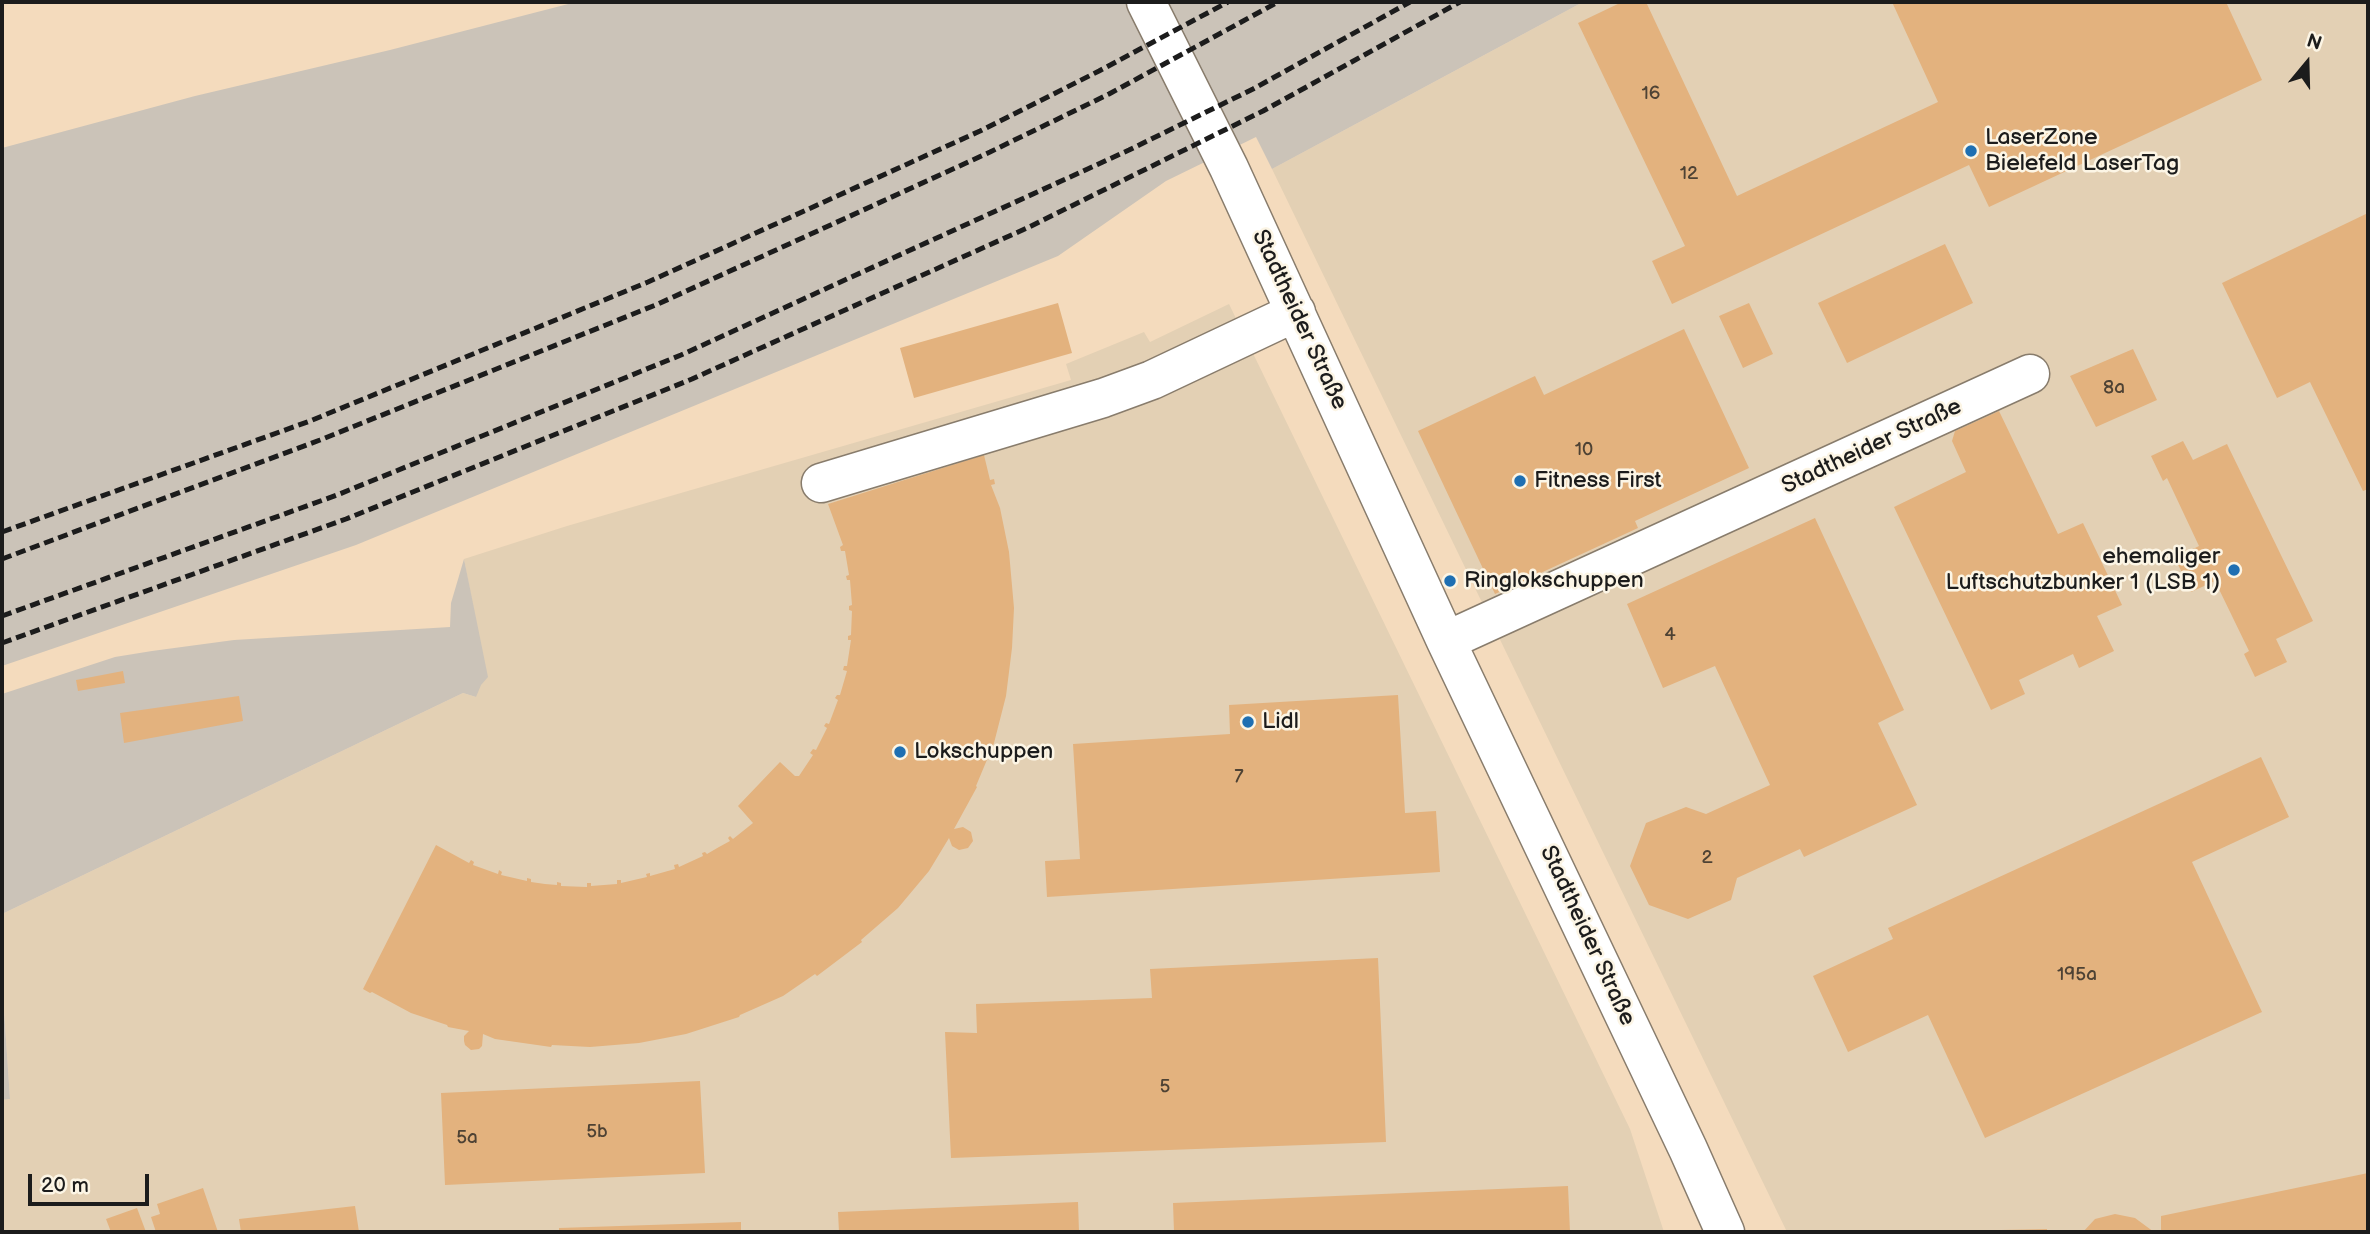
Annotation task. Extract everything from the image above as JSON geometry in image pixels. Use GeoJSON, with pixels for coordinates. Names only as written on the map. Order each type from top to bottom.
{"type":"FeatureCollection","features":[{"type":"Feature","properties":{"kind":"street","name":"Stadtheider Straße"},"geometry":{"type":"LineString","coordinates":[[1146,2],[1229,168],[1446,641],[1725,1232]]}},
{"type":"Feature","properties":{"kind":"street"},"geometry":{"type":"LineString","coordinates":[[821,483],[1104,398],[1152,380],[1296,312]]}},
{"type":"Feature","properties":{"kind":"street","name":"Stadtheider Straße"},"geometry":{"type":"LineString","coordinates":[[1446,641],[2030,374]]}},
{"type":"Feature","properties":{"kind":"shaded area"},"geometry":{"type":"Polygon","coordinates":[[[576,2],[1583,2],[1272,169],[1256,137],[1166,181],[1058,256],[356,545],[2,666],[2,148],[195,96],[576,2]]]}},
{"type":"Feature","properties":{"kind":"shaded area"},"geometry":{"type":"Polygon","coordinates":[[[1583,2],[2368,2],[2368,1232],[1787,1232],[1272,169],[1583,2]]]}},
{"type":"Feature","properties":{"kind":"shaded area"},"geometry":{"type":"Polygon","coordinates":[[[1229,304],[1630,1129],[1664,1232],[2,1232],[2,1100],[10,1099],[2,980],[2,914],[463,693],[476,697],[478,633],[464,559],[567,526],[1071,380],[1066,364],[1144,332],[1150,342],[1229,304]]]}},
{"type":"Feature","properties":{"kind":"shaded area"},"geometry":{"type":"Polygon","coordinates":[[[464,559],[488,677],[476,697],[463,693],[2,914],[2,694],[115,657],[152,651],[234,640],[450,627],[451,603],[464,559]]]}},
{"type":"Feature","properties":{"kind":"shaded area"},"geometry":{"type":"Polygon","coordinates":[[[2,980],[10,1099],[2,1100],[2,980]]]}},
{"type":"Feature","properties":{"kind":"building","name":"LaserZone Bielefeld LaserTag"},"geometry":{"type":"Polygon","coordinates":[[[1622,2],[1646,2],[1737,196],[1938,102],[1892,2],[2226,2],[2262,80],[1989,207],[1969,165],[1672,304],[1652,261],[1685,246],[1578,23],[1622,2]]]}},
{"type":"Feature","properties":{"kind":"building"},"geometry":{"type":"Polygon","coordinates":[[[2368,213],[2368,489],[2363,491],[2310,382],[2277,398],[2222,283],[2368,213]]]}},
{"type":"Feature","properties":{"kind":"building"},"geometry":{"type":"Polygon","coordinates":[[[1945,244],[1973,303],[1847,363],[1818,303],[1945,244]]]}},
{"type":"Feature","properties":{"kind":"building"},"geometry":{"type":"Polygon","coordinates":[[[1058,303],[1072,353],[914,398],[900,348],[1058,303]]]}},
{"type":"Feature","properties":{"kind":"building"},"geometry":{"type":"Polygon","coordinates":[[[1749,303],[1773,354],[1743,368],[1719,316],[1749,303]]]}},
{"type":"Feature","properties":{"kind":"building"},"geometry":{"type":"Polygon","coordinates":[[[1684,329],[1749,468],[1635,521],[1638,528],[1495,594],[1418,431],[1535,376],[1544,395],[1684,329]]]}},
{"type":"Feature","properties":{"kind":"building"},"geometry":{"type":"Polygon","coordinates":[[[2133,349],[2157,400],[2096,427],[2070,376],[2133,349]]]}},
{"type":"Feature","properties":{"kind":"building"},"geometry":{"type":"Polygon","coordinates":[[[1999,411],[2058,534],[2083,523],[2122,605],[2097,616],[2114,651],[2079,668],[2073,654],[2019,680],[2025,694],[1991,710],[1894,507],[1966,472],[1952,441],[1955,431],[1999,411]]]}},
{"type":"Feature","properties":{"kind":"building","name":"ehemaliger Luftschutzbunker 1 (LSB 1)"},"geometry":{"type":"Polygon","coordinates":[[[2183,441],[2193,460],[2227,444],[2313,621],[2276,639],[2287,662],[2255,677],[2244,654],[2249,651],[2215,581],[2191,592],[2175,558],[2199,546],[2167,478],[2163,481],[2151,456],[2183,441]]]}},
{"type":"Feature","properties":{"kind":"building","name":"Lokschuppen"},"geometry":{"type":"Polygon","coordinates":[[[984,455],[990,480],[994,479],[995,484],[991,485],[1000,508],[1009,552],[1014,608],[1006,696],[994,743],[977,787],[954,829],[963,827],[971,832],[973,841],[968,848],[959,850],[952,846],[949,838],[929,871],[898,908],[861,940],[862,942],[817,976],[815,974],[783,996],[739,1017],[686,1034],[639,1043],[551,1047],[495,1039],[483,1034],[482,1046],[471,1050],[464,1041],[464,1036],[469,1031],[448,1027],[411,1013],[363,989],[436,845],[469,863],[471,860],[473,865],[498,874],[499,870],[501,875],[527,881],[527,878],[531,879],[531,882],[545,884],[557,885],[557,882],[561,883],[561,886],[587,887],[587,883],[591,883],[591,886],[617,884],[617,880],[621,880],[621,883],[647,877],[646,874],[650,873],[650,876],[675,869],[674,865],[678,864],[679,867],[703,856],[702,853],[707,854],[753,823],[738,806],[780,762],[795,776],[799,776],[827,728],[824,726],[829,724],[838,700],[835,698],[840,695],[847,671],[843,670],[844,666],[847,666],[851,640],[848,640],[851,635],[852,611],[849,610],[852,605],[850,580],[847,580],[846,576],[849,575],[845,551],[841,551],[840,547],[843,545],[828,504],[984,455]]]}},
{"type":"Feature","properties":{"kind":"building"},"geometry":{"type":"Polygon","coordinates":[[[1815,518],[1904,710],[1878,723],[1917,805],[1804,857],[1800,849],[1737,878],[1731,900],[1688,919],[1649,905],[1630,866],[1646,823],[1686,807],[1706,814],[1770,785],[1715,666],[1663,688],[1627,604],[1815,518]]]}},
{"type":"Feature","properties":{"kind":"building"},"geometry":{"type":"Polygon","coordinates":[[[123,671],[125,683],[78,691],[76,680],[123,671]]]}},
{"type":"Feature","properties":{"kind":"building"},"geometry":{"type":"Polygon","coordinates":[[[1398,695],[1405,813],[1436,811],[1440,872],[1047,897],[1045,861],[1080,859],[1073,744],[1230,734],[1229,705],[1398,695]]]}},
{"type":"Feature","properties":{"kind":"building"},"geometry":{"type":"Polygon","coordinates":[[[239,696],[243,721],[124,743],[120,713],[239,696]]]}},
{"type":"Feature","properties":{"kind":"building"},"geometry":{"type":"Polygon","coordinates":[[[2261,757],[2289,817],[2192,862],[2262,1012],[1985,1138],[1928,1015],[1848,1052],[1813,976],[1893,939],[1888,928],[2261,757]]]}},
{"type":"Feature","properties":{"kind":"building"},"geometry":{"type":"Polygon","coordinates":[[[1378,958],[1386,1142],[951,1158],[945,1032],[977,1033],[976,1004],[1152,998],[1150,969],[1378,958]]]}},
{"type":"Feature","properties":{"kind":"building"},"geometry":{"type":"Polygon","coordinates":[[[700,1081],[705,1173],[445,1185],[441,1093],[700,1081]]]}},
{"type":"Feature","properties":{"kind":"building"},"geometry":{"type":"Polygon","coordinates":[[[2368,1173],[2368,1232],[2161,1232],[2161,1216],[2368,1173]]]}},
{"type":"Feature","properties":{"kind":"building"},"geometry":{"type":"Polygon","coordinates":[[[1568,1186],[1570,1232],[1174,1232],[1173,1203],[1568,1186]]]}},
{"type":"Feature","properties":{"kind":"building"},"geometry":{"type":"Polygon","coordinates":[[[203,1188],[218,1232],[156,1232],[151,1217],[160,1214],[157,1204],[203,1188]]]}},
{"type":"Feature","properties":{"kind":"building"},"geometry":{"type":"Polygon","coordinates":[[[1078,1202],[1079,1232],[839,1232],[838,1212],[1078,1202]]]}},
{"type":"Feature","properties":{"kind":"building"},"geometry":{"type":"Polygon","coordinates":[[[355,1206],[359,1232],[241,1232],[239,1219],[355,1206]]]}},
{"type":"Feature","properties":{"kind":"building"},"geometry":{"type":"Polygon","coordinates":[[[137,1208],[146,1232],[111,1232],[106,1219],[137,1208]]]}},
{"type":"Feature","properties":{"kind":"building"},"geometry":{"type":"Polygon","coordinates":[[[2115,1214],[2135,1218],[2154,1232],[2083,1232],[2095,1219],[2115,1214]]]}},
{"type":"Feature","properties":{"kind":"building"},"geometry":{"type":"Polygon","coordinates":[[[741,1222],[741,1232],[559,1232],[559,1228],[741,1222]]]}},
{"type":"Feature","properties":{"kind":"building"},"geometry":{"type":"Polygon","coordinates":[[[2047,1229],[2047,1232],[2001,1232],[2001,1230],[2047,1229]]]}},
{"type":"Feature","properties":{"kind":"railway"},"geometry":{"type":"LineString","coordinates":[[2,532],[310,421],[648,282],[980,131],[1228,2]]}},
{"type":"Feature","properties":{"kind":"railway"},"geometry":{"type":"LineString","coordinates":[[2,559],[320,440],[658,304],[990,152],[1109,94],[1278,2]]}},
{"type":"Feature","properties":{"kind":"railway"},"geometry":{"type":"LineString","coordinates":[[2,616],[337,495],[681,355],[1129,150],[1253,89],[1410,2]]}},
{"type":"Feature","properties":{"kind":"railway"},"geometry":{"type":"LineString","coordinates":[[2,643],[346,519],[692,379],[1027,228],[1263,111],[1460,2]]}},
{"type":"Feature","properties":{"kind":"place","name":"LaserZone Bielefeld LaserTag"},"geometry":{"type":"Point","coordinates":[1971,151]}},
{"type":"Feature","properties":{"kind":"place","name":"Fitness First"},"geometry":{"type":"Point","coordinates":[1520,481]}},
{"type":"Feature","properties":{"kind":"place","name":"ehemaliger Luftschutzbunker 1 (LSB 1)"},"geometry":{"type":"Point","coordinates":[2234,570]}},
{"type":"Feature","properties":{"kind":"place","name":"Ringlokschuppen"},"geometry":{"type":"Point","coordinates":[1450,581]}},
{"type":"Feature","properties":{"kind":"place","name":"Lidl"},"geometry":{"type":"Point","coordinates":[1248,722]}},
{"type":"Feature","properties":{"kind":"place","name":"Lokschuppen"},"geometry":{"type":"Point","coordinates":[900,752]}}]}
